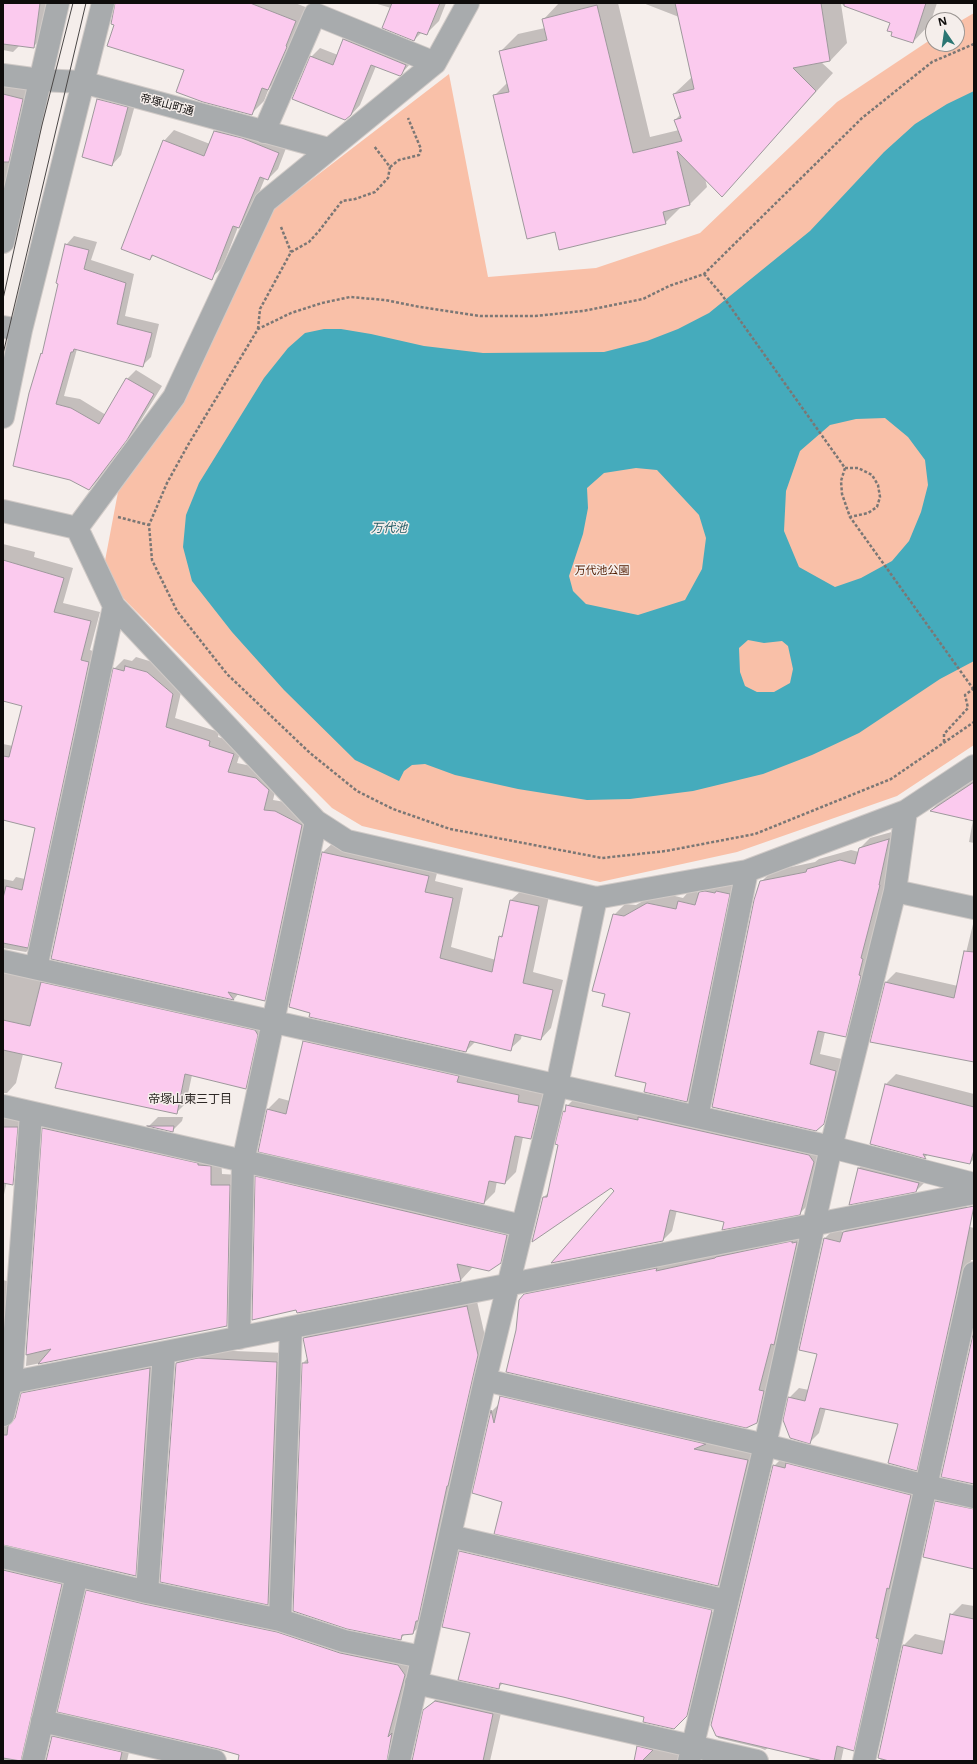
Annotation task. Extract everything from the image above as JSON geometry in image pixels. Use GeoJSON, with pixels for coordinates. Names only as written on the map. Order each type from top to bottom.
{"type":"FeatureCollection","features":[{"type":"Feature","properties":{"kind":"street"},"geometry":{"type":"LineString","coordinates":[[3,242],[58,3]]}},
{"type":"Feature","properties":{"kind":"street"},"geometry":{"type":"LineString","coordinates":[[3,417],[12,328],[103,3]]}},
{"type":"Feature","properties":{"kind":"street"},"geometry":{"type":"LineString","coordinates":[[77,528],[174,397],[265,202],[435,63],[468,3]]}},
{"type":"Feature","properties":{"kind":"street"},"geometry":{"type":"LineString","coordinates":[[264,132],[315,14],[435,63]]}},
{"type":"Feature","properties":{"kind":"street","name":"帝塚山町通"},"geometry":{"type":"LineString","coordinates":[[3,75],[40,80],[82,82],[329,149]]}},
{"type":"Feature","properties":{"kind":"street"},"geometry":{"type":"LineString","coordinates":[[3,511],[77,528]]}},
{"type":"Feature","properties":{"kind":"street"},"geometry":{"type":"LineString","coordinates":[[77,528],[114,606],[316,821],[347,841],[596,898],[747,871],[906,811],[974,766]]}},
{"type":"Feature","properties":{"kind":"street"},"geometry":{"type":"LineString","coordinates":[[36,968],[114,606]]}},
{"type":"Feature","properties":{"kind":"street"},"geometry":{"type":"LineString","coordinates":[[691,1753],[765,1445],[831,1147],[895,891],[906,811]]}},
{"type":"Feature","properties":{"kind":"street"},"geometry":{"type":"LineString","coordinates":[[239,1338],[243,1162],[316,821]]}},
{"type":"Feature","properties":{"kind":"street"},"geometry":{"type":"LineString","coordinates":[[697,1117],[747,871]]}},
{"type":"Feature","properties":{"kind":"street"},"geometry":{"type":"LineString","coordinates":[[895,891],[974,908]]}},
{"type":"Feature","properties":{"kind":"street"},"geometry":{"type":"LineString","coordinates":[[399,1761],[485,1380],[557,1085],[596,898]]}},
{"type":"Feature","properties":{"kind":"street"},"geometry":{"type":"LineString","coordinates":[[3,961],[831,1147],[974,1184]]}},
{"type":"Feature","properties":{"kind":"street"},"geometry":{"type":"LineString","coordinates":[[3,1106],[32,1114],[414,1200],[522,1226]]}},
{"type":"Feature","properties":{"kind":"street"},"geometry":{"type":"LineString","coordinates":[[3,1415],[32,1114]]}},
{"type":"Feature","properties":{"kind":"street"},"geometry":{"type":"LineString","coordinates":[[7,1384],[508,1286],[814,1223],[974,1193]]}},
{"type":"Feature","properties":{"kind":"street"},"geometry":{"type":"LineString","coordinates":[[864,1761],[974,1273]]}},
{"type":"Feature","properties":{"kind":"street"},"geometry":{"type":"LineString","coordinates":[[280,1620],[291,1328]]}},
{"type":"Feature","properties":{"kind":"street"},"geometry":{"type":"LineString","coordinates":[[147,1592],[164,1353]]}},
{"type":"Feature","properties":{"kind":"street"},"geometry":{"type":"LineString","coordinates":[[485,1380],[765,1445],[974,1497]]}},
{"type":"Feature","properties":{"kind":"street"},"geometry":{"type":"LineString","coordinates":[[450,1536],[727,1601]]}},
{"type":"Feature","properties":{"kind":"street"},"geometry":{"type":"LineString","coordinates":[[3,1557],[147,1592],[280,1620],[344,1641],[422,1657]]}},
{"type":"Feature","properties":{"kind":"street"},"geometry":{"type":"LineString","coordinates":[[33,1761],[77,1575]]}},
{"type":"Feature","properties":{"kind":"street"},"geometry":{"type":"LineString","coordinates":[[416,1683],[691,1753],[757,1761]]}},
{"type":"Feature","properties":{"kind":"street"},"geometry":{"type":"LineString","coordinates":[[42,1721],[215,1761]]}},
{"type":"Feature","properties":{"kind":"path"},"geometry":{"type":"LineString","coordinates":[[258,330],[291,313],[322,303],[350,298],[385,300],[420,308],[480,316],[535,316],[583,311],[643,299],[669,286],[704,274],[862,118],[932,62],[974,44]]}},
{"type":"Feature","properties":{"kind":"path"},"geometry":{"type":"LineString","coordinates":[[396,94],[404,108],[421,149],[419,155],[399,160],[390,167],[388,178],[375,192],[355,199],[342,201],[309,242],[292,252],[260,310],[258,330],[167,483],[149,525],[152,560],[177,611],[227,674],[310,753],[356,791],[393,809],[450,829],[602,858],[666,851],[755,834],[891,779],[974,722]]}},
{"type":"Feature","properties":{"kind":"path"},"geometry":{"type":"LineString","coordinates":[[355,128],[378,150],[390,167]]}},
{"type":"Feature","properties":{"kind":"path"},"geometry":{"type":"LineString","coordinates":[[704,274],[722,295],[845,468]]}},
{"type":"Feature","properties":{"kind":"path"},"geometry":{"type":"LineString","coordinates":[[845,468],[841,481],[842,494],[850,517],[974,690],[965,695],[968,708],[944,734],[944,742]]}},
{"type":"Feature","properties":{"kind":"path"},"geometry":{"type":"LineString","coordinates":[[845,468],[858,468],[872,475],[878,485],[880,497],[876,506],[868,513],[850,517]]}},
{"type":"Feature","properties":{"kind":"green space","name":"万代池"},"geometry":{"type":"Polygon","coordinates":[[[974,13],[974,745],[897,796],[737,852],[600,882],[362,826],[332,808],[121,596],[104,566],[118,492],[184,402],[272,210],[449,74],[488,277],[596,268],[700,233],[837,102],[925,43],[925,52],[965,52],[965,18],[974,13]]]}},
{"type":"Feature","properties":{"kind":"water","name":"万代池"},"geometry":{"type":"Polygon","coordinates":[[[974,91],[974,661],[940,679],[859,733],[812,755],[763,774],[693,791],[630,799],[587,800],[518,789],[455,775],[425,764],[412,765],[404,771],[399,781],[355,760],[284,690],[232,632],[192,581],[183,547],[186,515],[199,483],[264,378],[288,348],[305,333],[324,329],[341,329],[424,346],[483,353],[604,352],[647,341],[678,329],[709,313],[810,231],[884,152],[915,124],[947,104],[974,91]],[[885,418],[856,419],[830,425],[800,451],[786,491],[784,531],[799,567],[835,587],[861,578],[892,561],[909,541],[921,512],[928,485],[925,460],[908,437],[885,418]],[[636,468],[604,473],[587,488],[588,508],[583,534],[569,576],[573,591],[586,604],[638,615],[685,600],[702,569],[706,538],[699,515],[657,470],[636,468]],[[748,640],[739,648],[740,672],[745,686],[757,692],[774,692],[790,683],[793,669],[788,646],[782,641],[764,643],[748,640]]]}},
{"type":"Feature","properties":{"kind":"building"},"geometry":{"type":"Polygon","coordinates":[[[3,3],[40,3],[34,48],[3,44],[3,3]]]}},
{"type":"Feature","properties":{"kind":"building"},"geometry":{"type":"Polygon","coordinates":[[[115,3],[250,3],[296,21],[286,46],[287,47],[268,90],[262,88],[252,115],[203,102],[176,92],[184,70],[107,46],[114,25],[111,24],[115,3]]]}},
{"type":"Feature","properties":{"kind":"building"},"geometry":{"type":"Polygon","coordinates":[[[392,3],[440,3],[427,35],[418,32],[414,41],[382,28],[392,3]]]}},
{"type":"Feature","properties":{"kind":"building"},"geometry":{"type":"Polygon","coordinates":[[[675,3],[821,3],[830,61],[793,68],[816,91],[722,197],[677,151],[690,205],[663,212],[666,224],[559,250],[555,232],[527,239],[493,95],[509,92],[499,51],[547,40],[542,19],[597,5],[633,153],[682,141],[674,120],[681,118],[673,94],[694,89],[675,3]]]}},
{"type":"Feature","properties":{"kind":"building"},"geometry":{"type":"Polygon","coordinates":[[[844,3],[926,3],[913,43],[891,36],[892,32],[887,31],[890,23],[844,6],[844,3]]]}},
{"type":"Feature","properties":{"kind":"building"},"geometry":{"type":"Polygon","coordinates":[[[343,39],[406,65],[400,76],[371,65],[351,115],[345,120],[292,99],[310,56],[333,65],[343,39]]]}},
{"type":"Feature","properties":{"kind":"building"},"geometry":{"type":"Polygon","coordinates":[[[3,94],[23,99],[9,162],[3,162],[3,94]]]}},
{"type":"Feature","properties":{"kind":"building"},"geometry":{"type":"Polygon","coordinates":[[[97,99],[128,107],[112,166],[82,157],[97,99]]]}},
{"type":"Feature","properties":{"kind":"building"},"geometry":{"type":"Polygon","coordinates":[[[214,131],[242,138],[279,153],[268,180],[260,177],[239,228],[233,226],[212,280],[152,255],[150,260],[121,249],[163,140],[204,156],[214,131]]]}},
{"type":"Feature","properties":{"kind":"building"},"geometry":{"type":"Polygon","coordinates":[[[65,244],[89,250],[84,269],[126,283],[117,324],[152,333],[143,367],[74,349],[73,352],[71,352],[56,404],[71,408],[99,424],[126,378],[154,394],[127,440],[89,490],[70,480],[13,466],[29,393],[41,353],[42,354],[58,284],[56,283],[65,244]]]}},
{"type":"Feature","properties":{"kind":"building"},"geometry":{"type":"Polygon","coordinates":[[[3,560],[64,578],[54,612],[91,621],[81,660],[89,662],[28,948],[3,943],[3,898],[6,886],[22,890],[35,828],[3,820],[3,756],[9,757],[22,706],[3,701],[3,560]]]}},
{"type":"Feature","properties":{"kind":"building"},"geometry":{"type":"Polygon","coordinates":[[[125,666],[147,672],[173,694],[166,727],[210,741],[209,746],[234,754],[228,772],[256,778],[269,790],[264,810],[275,811],[302,825],[265,1001],[228,992],[234,1000],[51,959],[113,668],[124,671],[125,666]]]}},
{"type":"Feature","properties":{"kind":"building"},"geometry":{"type":"Polygon","coordinates":[[[974,782],[974,821],[930,811],[974,782]]]}},
{"type":"Feature","properties":{"kind":"building"},"geometry":{"type":"Polygon","coordinates":[[[889,839],[880,885],[861,958],[863,959],[859,975],[861,976],[846,1037],[818,1031],[810,1064],[836,1071],[824,1124],[816,1131],[712,1107],[754,900],[760,881],[806,872],[807,869],[840,860],[855,864],[859,848],[889,839]]]}},
{"type":"Feature","properties":{"kind":"building"},"geometry":{"type":"Polygon","coordinates":[[[322,852],[429,876],[425,892],[453,898],[440,958],[492,972],[499,936],[502,937],[510,900],[539,906],[523,983],[553,990],[541,1040],[515,1034],[511,1051],[470,1041],[466,1052],[309,1017],[310,1013],[289,1007],[322,852]]]}},
{"type":"Feature","properties":{"kind":"building"},"geometry":{"type":"Polygon","coordinates":[[[705,891],[715,893],[716,891],[730,894],[687,1102],[644,1092],[646,1083],[615,1076],[630,1013],[602,1006],[605,994],[592,991],[613,914],[624,916],[647,903],[676,909],[678,901],[695,905],[699,892],[705,891]]]}},
{"type":"Feature","properties":{"kind":"building"},"geometry":{"type":"Polygon","coordinates":[[[964,951],[974,952],[974,1062],[870,1042],[885,982],[954,998],[964,951]]]}},
{"type":"Feature","properties":{"kind":"building"},"geometry":{"type":"Polygon","coordinates":[[[41,982],[255,1030],[258,1035],[246,1089],[185,1074],[177,1114],[55,1088],[62,1063],[3,1050],[3,1020],[30,1026],[41,982]]]}},
{"type":"Feature","properties":{"kind":"building"},"geometry":{"type":"Polygon","coordinates":[[[303,1041],[459,1076],[457,1082],[519,1095],[518,1102],[539,1106],[531,1139],[515,1136],[505,1184],[489,1181],[484,1204],[258,1152],[267,1109],[286,1114],[303,1041]]]}},
{"type":"Feature","properties":{"kind":"building"},"geometry":{"type":"Polygon","coordinates":[[[885,1084],[974,1107],[974,1150],[970,1164],[923,1154],[926,1159],[870,1144],[885,1084]]]}},
{"type":"Feature","properties":{"kind":"building"},"geometry":{"type":"Polygon","coordinates":[[[566,1105],[638,1120],[638,1117],[809,1155],[814,1162],[800,1215],[722,1230],[724,1222],[670,1210],[663,1241],[551,1263],[614,1191],[611,1188],[532,1242],[543,1197],[547,1197],[558,1145],[555,1144],[563,1111],[565,1112],[566,1105]]]}},
{"type":"Feature","properties":{"kind":"building"},"geometry":{"type":"Polygon","coordinates":[[[147,1126],[174,1126],[173,1132],[147,1126]]]}},
{"type":"Feature","properties":{"kind":"building"},"geometry":{"type":"Polygon","coordinates":[[[3,1127],[18,1127],[13,1185],[3,1183],[3,1127]]]}},
{"type":"Feature","properties":{"kind":"building"},"geometry":{"type":"Polygon","coordinates":[[[42,1128],[198,1163],[198,1165],[211,1166],[211,1185],[230,1185],[227,1326],[38,1364],[51,1349],[26,1355],[42,1128]]]}},
{"type":"Feature","properties":{"kind":"building"},"geometry":{"type":"Polygon","coordinates":[[[858,1168],[919,1183],[916,1192],[849,1205],[858,1168]]]}},
{"type":"Feature","properties":{"kind":"building"},"geometry":{"type":"Polygon","coordinates":[[[255,1176],[507,1235],[501,1263],[489,1271],[457,1264],[461,1281],[297,1313],[296,1310],[252,1320],[255,1176]]]}},
{"type":"Feature","properties":{"kind":"building"},"geometry":{"type":"Polygon","coordinates":[[[974,1206],[917,1471],[888,1463],[898,1424],[820,1408],[810,1444],[790,1438],[783,1420],[788,1397],[805,1401],[817,1354],[799,1350],[824,1238],[840,1242],[843,1232],[974,1206]]]}},
{"type":"Feature","properties":{"kind":"building"},"geometry":{"type":"Polygon","coordinates":[[[792,1241],[792,1243],[797,1242],[774,1345],[771,1344],[759,1390],[764,1391],[757,1423],[746,1428],[506,1372],[516,1330],[519,1300],[524,1294],[657,1268],[656,1271],[792,1241]]]}},
{"type":"Feature","properties":{"kind":"building"},"geometry":{"type":"Polygon","coordinates":[[[467,1306],[478,1355],[447,1486],[418,1621],[416,1621],[413,1634],[402,1635],[401,1640],[347,1629],[293,1611],[302,1363],[308,1363],[303,1338],[467,1306]]]}},
{"type":"Feature","properties":{"kind":"building"},"geometry":{"type":"Polygon","coordinates":[[[974,1330],[974,1484],[941,1477],[974,1330]]]}},
{"type":"Feature","properties":{"kind":"building"},"geometry":{"type":"Polygon","coordinates":[[[198,1358],[277,1362],[268,1605],[160,1582],[176,1363],[198,1358]]]}},
{"type":"Feature","properties":{"kind":"building"},"geometry":{"type":"Polygon","coordinates":[[[150,1368],[136,1576],[3,1545],[3,1435],[7,1435],[8,1426],[15,1418],[21,1393],[150,1368]]]}},
{"type":"Feature","properties":{"kind":"building"},"geometry":{"type":"Polygon","coordinates":[[[500,1396],[706,1444],[694,1449],[748,1460],[718,1586],[494,1534],[502,1502],[472,1493],[491,1410],[494,1423],[500,1396]]]}},
{"type":"Feature","properties":{"kind":"building"},"geometry":{"type":"Polygon","coordinates":[[[786,1463],[911,1495],[889,1589],[887,1588],[876,1638],[879,1639],[854,1751],[837,1746],[834,1761],[823,1761],[716,1736],[711,1725],[773,1465],[785,1468],[786,1463]]]}},
{"type":"Feature","properties":{"kind":"building"},"geometry":{"type":"Polygon","coordinates":[[[935,1501],[974,1509],[974,1569],[923,1557],[935,1501]]]}},
{"type":"Feature","properties":{"kind":"building"},"geometry":{"type":"Polygon","coordinates":[[[459,1551],[712,1610],[687,1716],[674,1729],[643,1722],[644,1717],[563,1697],[500,1683],[499,1689],[458,1680],[470,1633],[442,1627],[459,1551]]]}},
{"type":"Feature","properties":{"kind":"building"},"geometry":{"type":"Polygon","coordinates":[[[3,1570],[62,1584],[21,1761],[3,1758],[3,1570]]]}},
{"type":"Feature","properties":{"kind":"building"},"geometry":{"type":"Polygon","coordinates":[[[86,1590],[144,1604],[277,1632],[340,1653],[398,1665],[405,1675],[388,1737],[392,1733],[387,1761],[238,1761],[239,1755],[218,1749],[57,1712],[86,1590]]]}},
{"type":"Feature","properties":{"kind":"building"},"geometry":{"type":"Polygon","coordinates":[[[950,1614],[974,1619],[974,1761],[889,1761],[878,1758],[903,1645],[942,1654],[950,1614]]]}},
{"type":"Feature","properties":{"kind":"building"},"geometry":{"type":"Polygon","coordinates":[[[435,1701],[493,1714],[483,1761],[412,1761],[423,1710],[435,1701]]]}},
{"type":"Feature","properties":{"kind":"building"},"geometry":{"type":"Polygon","coordinates":[[[52,1736],[122,1752],[120,1761],[46,1761],[52,1736]]]}},
{"type":"Feature","properties":{"kind":"building"},"geometry":{"type":"Polygon","coordinates":[[[637,1746],[653,1750],[642,1761],[634,1761],[637,1746]]]}},
{"type":"Feature","properties":{"kind":"tram line"},"geometry":{"type":"LineString","coordinates":[[3,299],[42,125],[73,3]]}},
{"type":"Feature","properties":{"kind":"tram line"},"geometry":{"type":"LineString","coordinates":[[3,354],[86,3]]}},
{"type":"Feature","properties":{"kind":"district","name":"帝塚山東三丁目"},"geometry":{"type":"Point","coordinates":[190,1100]}},
{"type":"Feature","properties":{"kind":"park label","name":"万代池公園"},"geometry":{"type":"Point","coordinates":[602,571]}}]}
